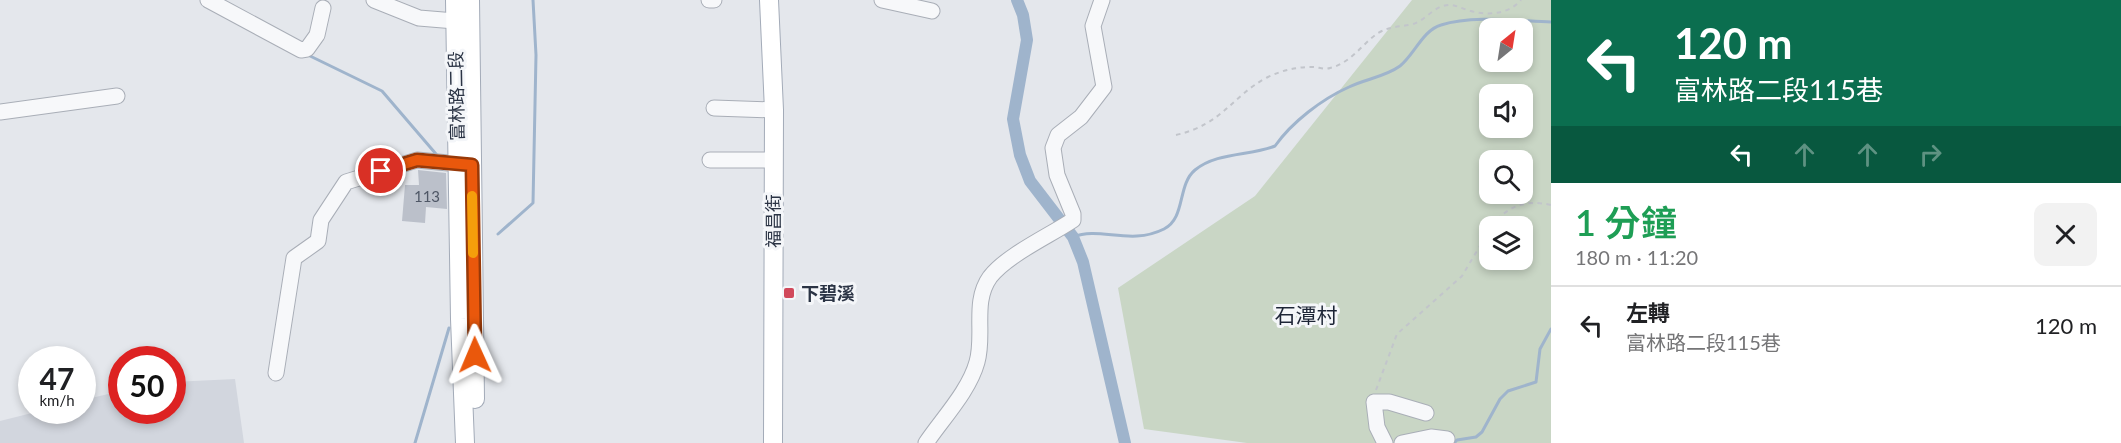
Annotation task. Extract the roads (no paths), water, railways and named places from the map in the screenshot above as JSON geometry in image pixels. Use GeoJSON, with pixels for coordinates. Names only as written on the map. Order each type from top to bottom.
{"type":"FeatureCollection","features":[{"type":"Feature","properties":{"kind":"main road","name":"富林路二段"},"geometry":{"type":"LineString","coordinates":[[455,0],[465,165]]}},
{"type":"Feature","properties":{"kind":"main road","name":"富林路二段"},"geometry":{"type":"LineString","coordinates":[[465,443],[465,165],[470,0]]}},
{"type":"Feature","properties":{"kind":"main road","name":"福昌街"},"geometry":{"type":"LineString","coordinates":[[769,0],[774,110],[773,443]]}},
{"type":"Feature","properties":{"kind":"main road","name":"富林路二段"},"geometry":{"type":"LineString","coordinates":[[466,224],[476,443]]}},
{"type":"Feature","properties":{"kind":"lane"},"geometry":{"type":"LineString","coordinates":[[208,0],[301,50],[308,49],[317,35],[323,8]]}},
{"type":"Feature","properties":{"kind":"lane"},"geometry":{"type":"LineString","coordinates":[[374,0],[419,18],[455,21]]}},
{"type":"Feature","properties":{"kind":"lane"},"geometry":{"type":"LineString","coordinates":[[882,0],[932,11]]}},
{"type":"Feature","properties":{"kind":"lane"},"geometry":{"type":"LineString","coordinates":[[926,443],[973,376],[980,348],[980,303],[988,280],[994,272],[1073,220],[1073,214],[1057,175],[1053,148],[1058,135],[1081,117],[1104,87],[1093,26],[1102,0]]}},
{"type":"Feature","properties":{"kind":"lane"},"geometry":{"type":"LineString","coordinates":[[0,112],[117,96]]}},
{"type":"Feature","properties":{"kind":"lane"},"geometry":{"type":"LineString","coordinates":[[714,108],[774,110]]}},
{"type":"Feature","properties":{"kind":"lane"},"geometry":{"type":"LineString","coordinates":[[276,373],[294,258],[318,241],[321,220],[346,182],[417,160],[465,165]]}},
{"type":"Feature","properties":{"kind":"lane"},"geometry":{"type":"LineString","coordinates":[[710,160],[774,160]]}},
{"type":"Feature","properties":{"kind":"lane"},"geometry":{"type":"LineString","coordinates":[[1385,443],[1377,427],[1374,402],[1389,402],[1426,413]]}},
{"type":"Feature","properties":{"kind":"lane"},"geometry":{"type":"LineString","coordinates":[[1402,443],[1431,437],[1448,439]]}},
{"type":"Feature","properties":{"kind":"waterway"},"geometry":{"type":"LineString","coordinates":[[498,234],[533,203],[536,55],[533,0]]}},
{"type":"Feature","properties":{"kind":"waterway"},"geometry":{"type":"LineString","coordinates":[[1017,0],[1023,15],[1027,40],[1013,119],[1020,155],[1030,181],[1073,237],[1083,262],[1125,443]]}},
{"type":"Feature","properties":{"kind":"waterway"},"geometry":{"type":"LineString","coordinates":[[1073,237],[1083,234],[1139,236],[1164,229],[1176,217],[1189,176],[1195,170],[1213,160],[1275,146],[1299,120],[1328,98],[1400,66],[1424,37],[1441,25],[1481,19],[1551,22]]}},
{"type":"Feature","properties":{"kind":"waterway"},"geometry":{"type":"LineString","coordinates":[[308,55],[382,91],[436,154]]}},
{"type":"Feature","properties":{"kind":"waterway"},"geometry":{"type":"LineString","coordinates":[[415,443],[449,328]]}},
{"type":"Feature","properties":{"kind":"waterway"},"geometry":{"type":"LineString","coordinates":[[1454,443],[1457,440],[1476,437],[1482,432],[1500,399],[1508,391],[1536,382],[1540,349],[1551,329]]}},
{"type":"Feature","properties":{"kind":"place","name":"下碧溪"},"geometry":{"type":"Point","coordinates":[789,293]}},
{"type":"Feature","properties":{"kind":"district","name":"石潭村"},"geometry":{"type":"Point","coordinates":[1306,314]}}]}
